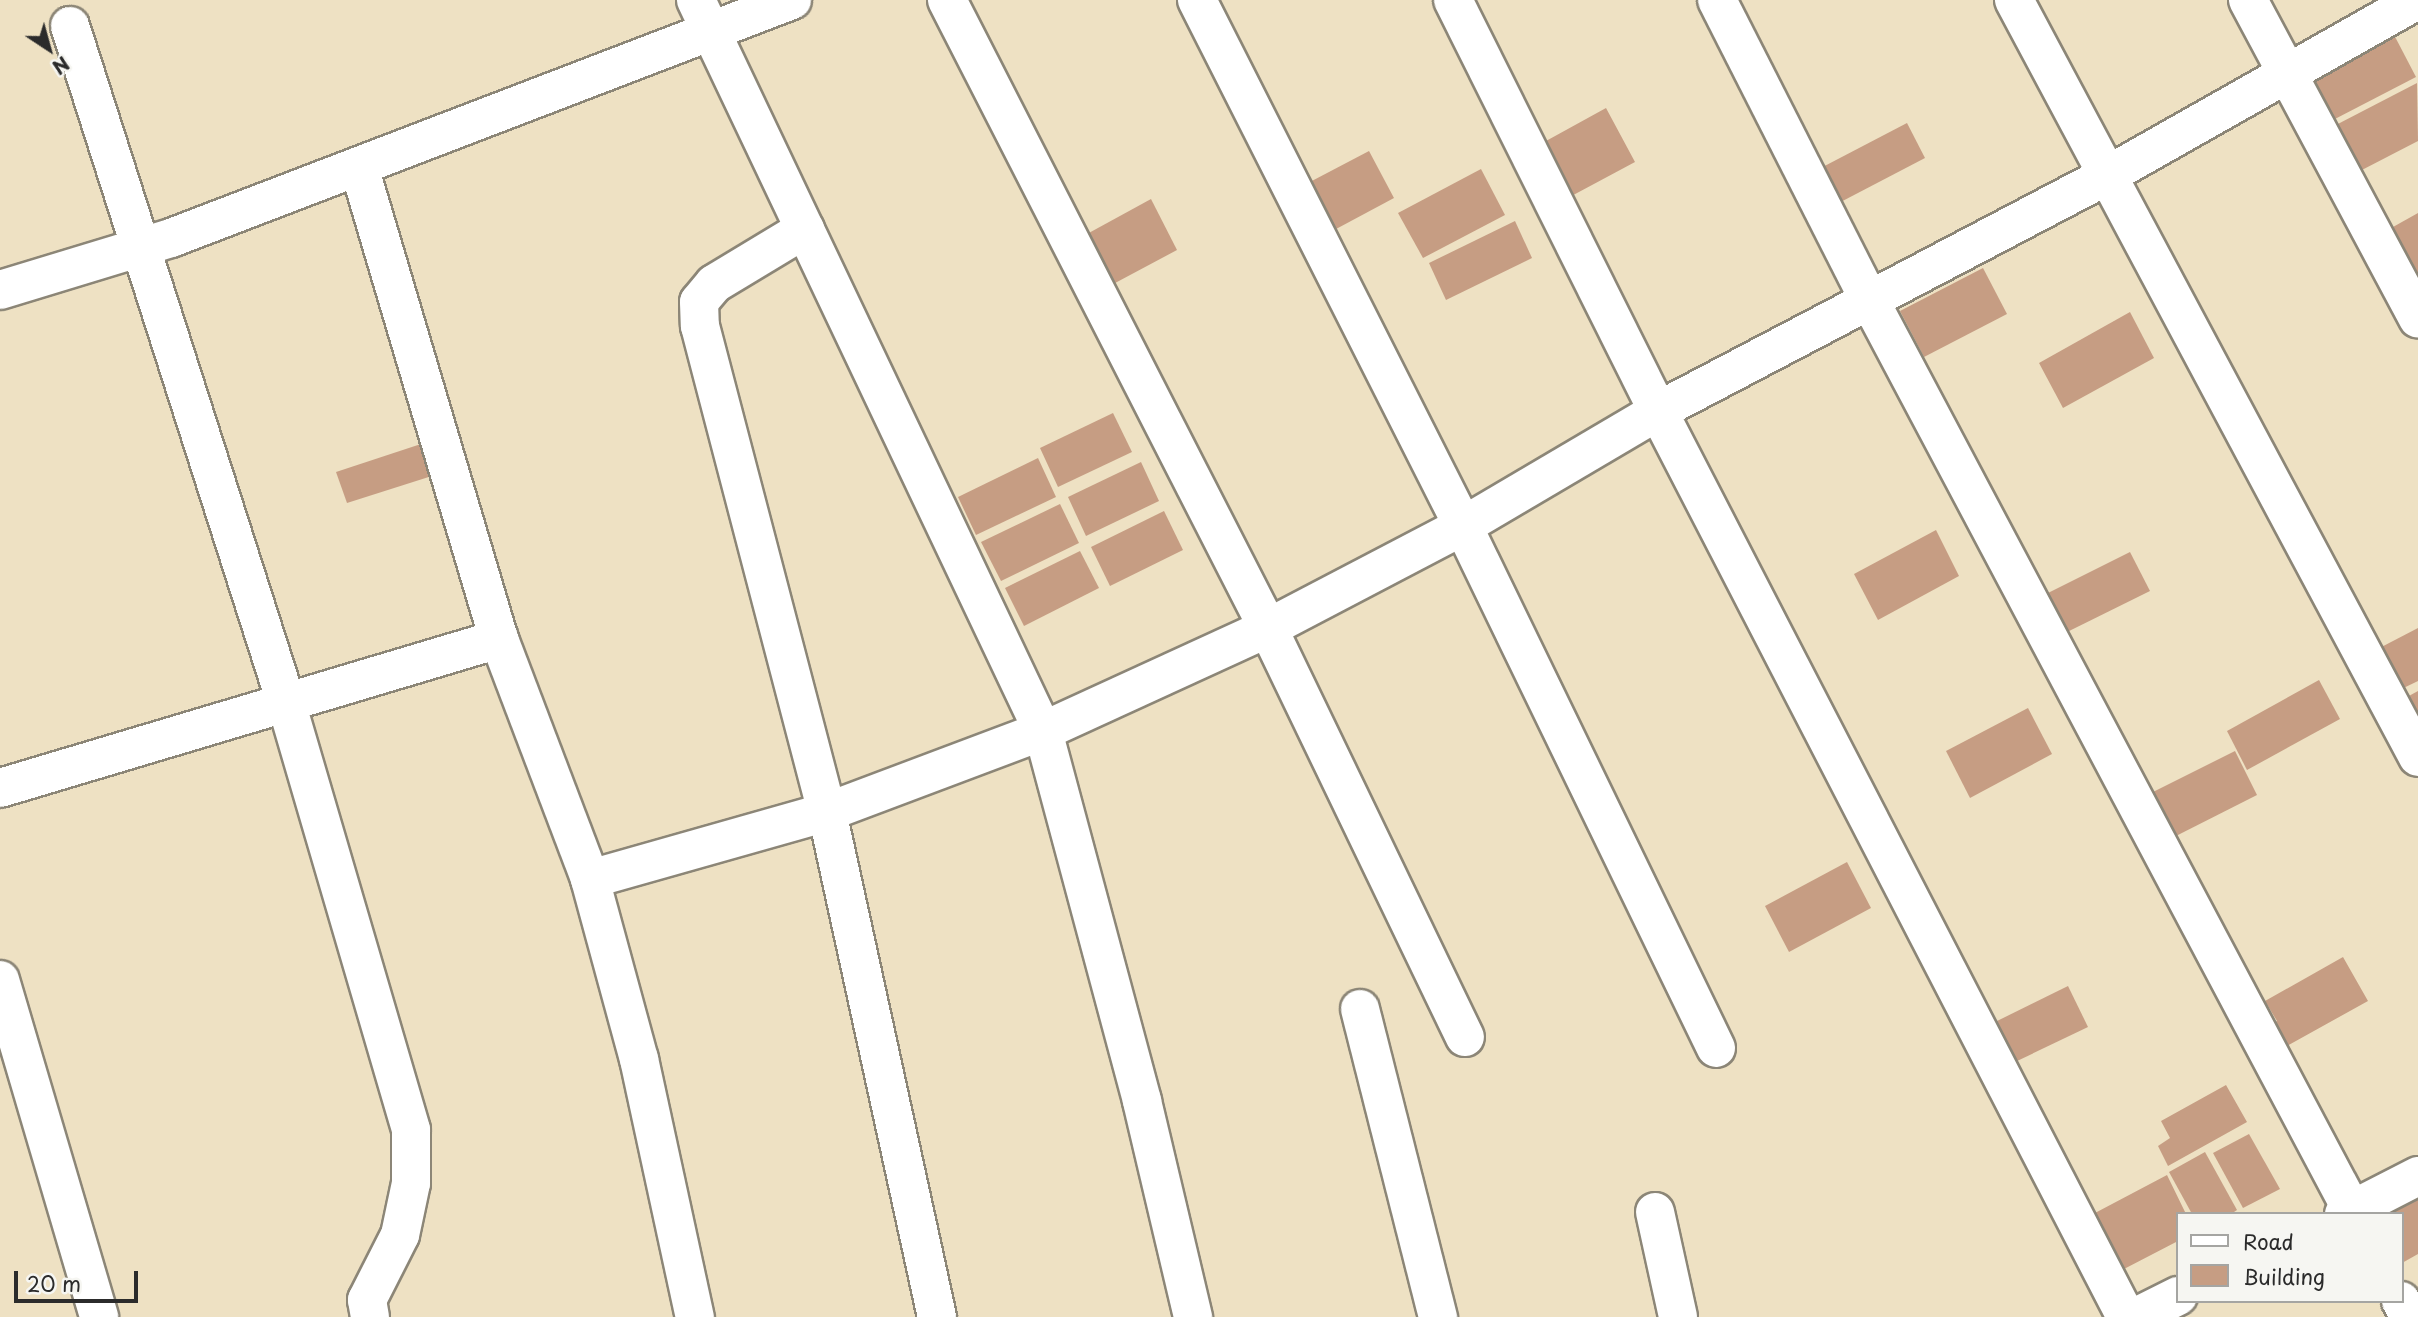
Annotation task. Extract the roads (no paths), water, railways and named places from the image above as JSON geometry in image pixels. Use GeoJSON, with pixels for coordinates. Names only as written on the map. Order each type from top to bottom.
{"type":"FeatureCollection","features":[{"type":"Feature","properties":{"kind":"street"},"geometry":{"type":"LineString","coordinates":[[0,290],[144,246],[359,167],[704,16],[792,0]]}},
{"type":"Feature","properties":{"kind":"street"},"geometry":{"type":"LineString","coordinates":[[947,0],[1268,628],[1465,1037]]}},
{"type":"Feature","properties":{"kind":"street"},"geometry":{"type":"LineString","coordinates":[[1197,0],[1463,526],[1716,1048]]}},
{"type":"Feature","properties":{"kind":"street"},"geometry":{"type":"LineString","coordinates":[[1453,0],[1658,411],[2126,1317]]}},
{"type":"Feature","properties":{"kind":"street"},"geometry":{"type":"LineString","coordinates":[[1717,0],[1871,303],[2350,1212],[2418,1176]]}},
{"type":"Feature","properties":{"kind":"street"},"geometry":{"type":"LineString","coordinates":[[2014,0],[2418,757]]}},
{"type":"Feature","properties":{"kind":"street"},"geometry":{"type":"LineString","coordinates":[[2248,0],[2418,319]]}},
{"type":"Feature","properties":{"kind":"street"},"geometry":{"type":"LineString","coordinates":[[590,879],[827,812],[1043,730],[1268,628],[1463,526],[1658,411],[1871,303],[2108,175],[2286,71],[2417,0]]}},
{"type":"Feature","properties":{"kind":"street"},"geometry":{"type":"LineString","coordinates":[[704,16],[1043,730],[1142,1101],[1193,1317]]}},
{"type":"Feature","properties":{"kind":"street"},"geometry":{"type":"LineString","coordinates":[[70,26],[144,246],[286,702],[411,1130],[411,1183],[400,1236],[368,1300],[370,1317]]}},
{"type":"Feature","properties":{"kind":"street"},"geometry":{"type":"LineString","coordinates":[[359,167],[499,639],[590,879],[639,1059],[695,1317]]}},
{"type":"Feature","properties":{"kind":"street"},"geometry":{"type":"LineString","coordinates":[[806,229],[714,284],[699,302],[700,326],[827,812],[937,1317]]}},
{"type":"Feature","properties":{"kind":"street"},"geometry":{"type":"LineString","coordinates":[[0,788],[499,639]]}},
{"type":"Feature","properties":{"kind":"street"},"geometry":{"type":"LineString","coordinates":[[0,980],[99,1317]]}},
{"type":"Feature","properties":{"kind":"street"},"geometry":{"type":"LineString","coordinates":[[1360,1009],[1438,1317]]}},
{"type":"Feature","properties":{"kind":"street"},"geometry":{"type":"LineString","coordinates":[[1655,1212],[1678,1317]]}},
{"type":"Feature","properties":{"kind":"street"},"geometry":{"type":"LineString","coordinates":[[2136,1317],[2176,1297]]}}]}
